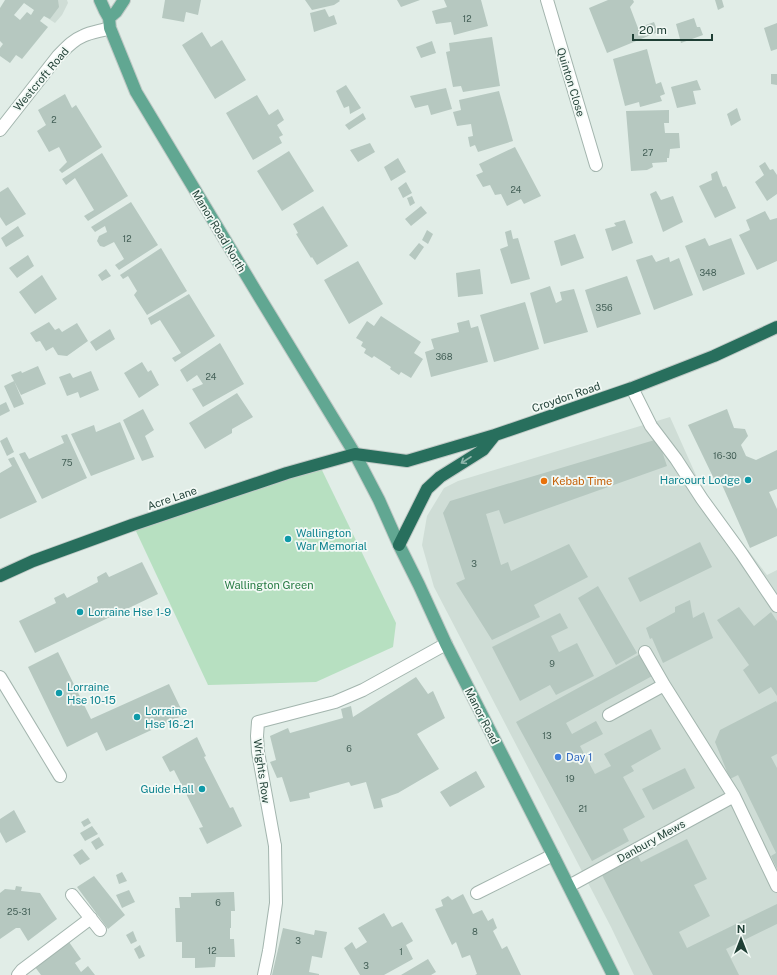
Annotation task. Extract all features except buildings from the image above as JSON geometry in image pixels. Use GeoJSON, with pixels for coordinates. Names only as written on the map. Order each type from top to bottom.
{"type":"FeatureCollection","features":[{"type":"Feature","properties":{"kind":"highway","name":"Croydon Road"},"geometry":{"type":"LineString","coordinates":[[355,454],[407,460],[495,435],[632,388],[714,356],[777,327]]}},
{"type":"Feature","properties":{"kind":"highway"},"geometry":{"type":"LineString","coordinates":[[399,545],[427,489],[440,477],[483,450],[495,435]]}},
{"type":"Feature","properties":{"kind":"highway","name":"Acre Lane"},"geometry":{"type":"LineString","coordinates":[[0,576],[33,561],[132,525],[287,473],[355,454]]}},
{"type":"Feature","properties":{"kind":"main road","name":"Manor Road North"},"geometry":{"type":"LineString","coordinates":[[100,0],[136,92],[355,454]]}},
{"type":"Feature","properties":{"kind":"main road"},"geometry":{"type":"LineString","coordinates":[[110,23],[124,0]]}},
{"type":"Feature","properties":{"kind":"main road","name":"Manor Road"},"geometry":{"type":"LineString","coordinates":[[355,454],[379,500],[446,644],[613,975]]}},
{"type":"Feature","properties":{"kind":"street","name":"Quinton Close"},"geometry":{"type":"LineString","coordinates":[[547,0],[596,165]]}},
{"type":"Feature","properties":{"kind":"street","name":"Westcroft Road"},"geometry":{"type":"LineString","coordinates":[[0,130],[58,56],[75,41],[110,23]]}},
{"type":"Feature","properties":{"kind":"street"},"geometry":{"type":"LineString","coordinates":[[632,388],[651,426],[676,459],[702,499],[777,606]]}},
{"type":"Feature","properties":{"kind":"street","name":"Wrights Row"},"geometry":{"type":"LineString","coordinates":[[264,975],[276,903],[275,846],[258,752],[258,722],[335,702],[363,690],[446,644]]}},
{"type":"Feature","properties":{"kind":"street"},"geometry":{"type":"LineString","coordinates":[[645,652],[734,796],[777,886]]}},
{"type":"Feature","properties":{"kind":"street"},"geometry":{"type":"LineString","coordinates":[[0,677],[60,776]]}},
{"type":"Feature","properties":{"kind":"street"},"geometry":{"type":"LineString","coordinates":[[608,716],[664,685]]}},
{"type":"Feature","properties":{"kind":"street","name":"Danbury Mews"},"geometry":{"type":"LineString","coordinates":[[569,886],[734,796]]}},
{"type":"Feature","properties":{"kind":"street"},"geometry":{"type":"LineString","coordinates":[[477,893],[553,854]]}},
{"type":"Feature","properties":{"kind":"street"},"geometry":{"type":"LineString","coordinates":[[72,895],[100,930]]}},
{"type":"Feature","properties":{"kind":"street"},"geometry":{"type":"LineString","coordinates":[[18,975],[22,970],[91,918]]}},
{"type":"Feature","properties":{"kind":"shaded area"},"geometry":{"type":"Polygon","coordinates":[[[20,0],[67,0],[68,3],[62,15],[55,23],[20,0]]]}},
{"type":"Feature","properties":{"kind":"shaded area"},"geometry":{"type":"Polygon","coordinates":[[[670,417],[703,491],[767,575],[777,570],[777,975],[634,975],[611,927],[434,587],[422,545],[427,516],[444,488],[458,481],[670,417]]]}},
{"type":"Feature","properties":{"kind":"green space","name":"Wallington Green"},"geometry":{"type":"Polygon","coordinates":[[[319,464],[396,623],[393,647],[316,682],[208,685],[135,529],[319,464]]]}},
{"type":"Feature","properties":{"kind":"place","name":"Harcourt Lodge"},"geometry":{"type":"Point","coordinates":[748,480]}},
{"type":"Feature","properties":{"kind":"place","name":"Kebab Time"},"geometry":{"type":"Point","coordinates":[544,481]}},
{"type":"Feature","properties":{"kind":"place","name":"Wallington War Memorial"},"geometry":{"type":"Point","coordinates":[288,539]}},
{"type":"Feature","properties":{"kind":"place","name":"Lorraine Hse 1-9"},"geometry":{"type":"Point","coordinates":[80,612]}},
{"type":"Feature","properties":{"kind":"place","name":"Lorraine Hse 10-15"},"geometry":{"type":"Point","coordinates":[59,693]}},
{"type":"Feature","properties":{"kind":"place","name":"Lorraine Hse 16-21"},"geometry":{"type":"Point","coordinates":[137,717]}},
{"type":"Feature","properties":{"kind":"place","name":"Day 1"},"geometry":{"type":"Point","coordinates":[558,757]}},
{"type":"Feature","properties":{"kind":"place","name":"Guide Hall"},"geometry":{"type":"Point","coordinates":[202,789]}}]}
